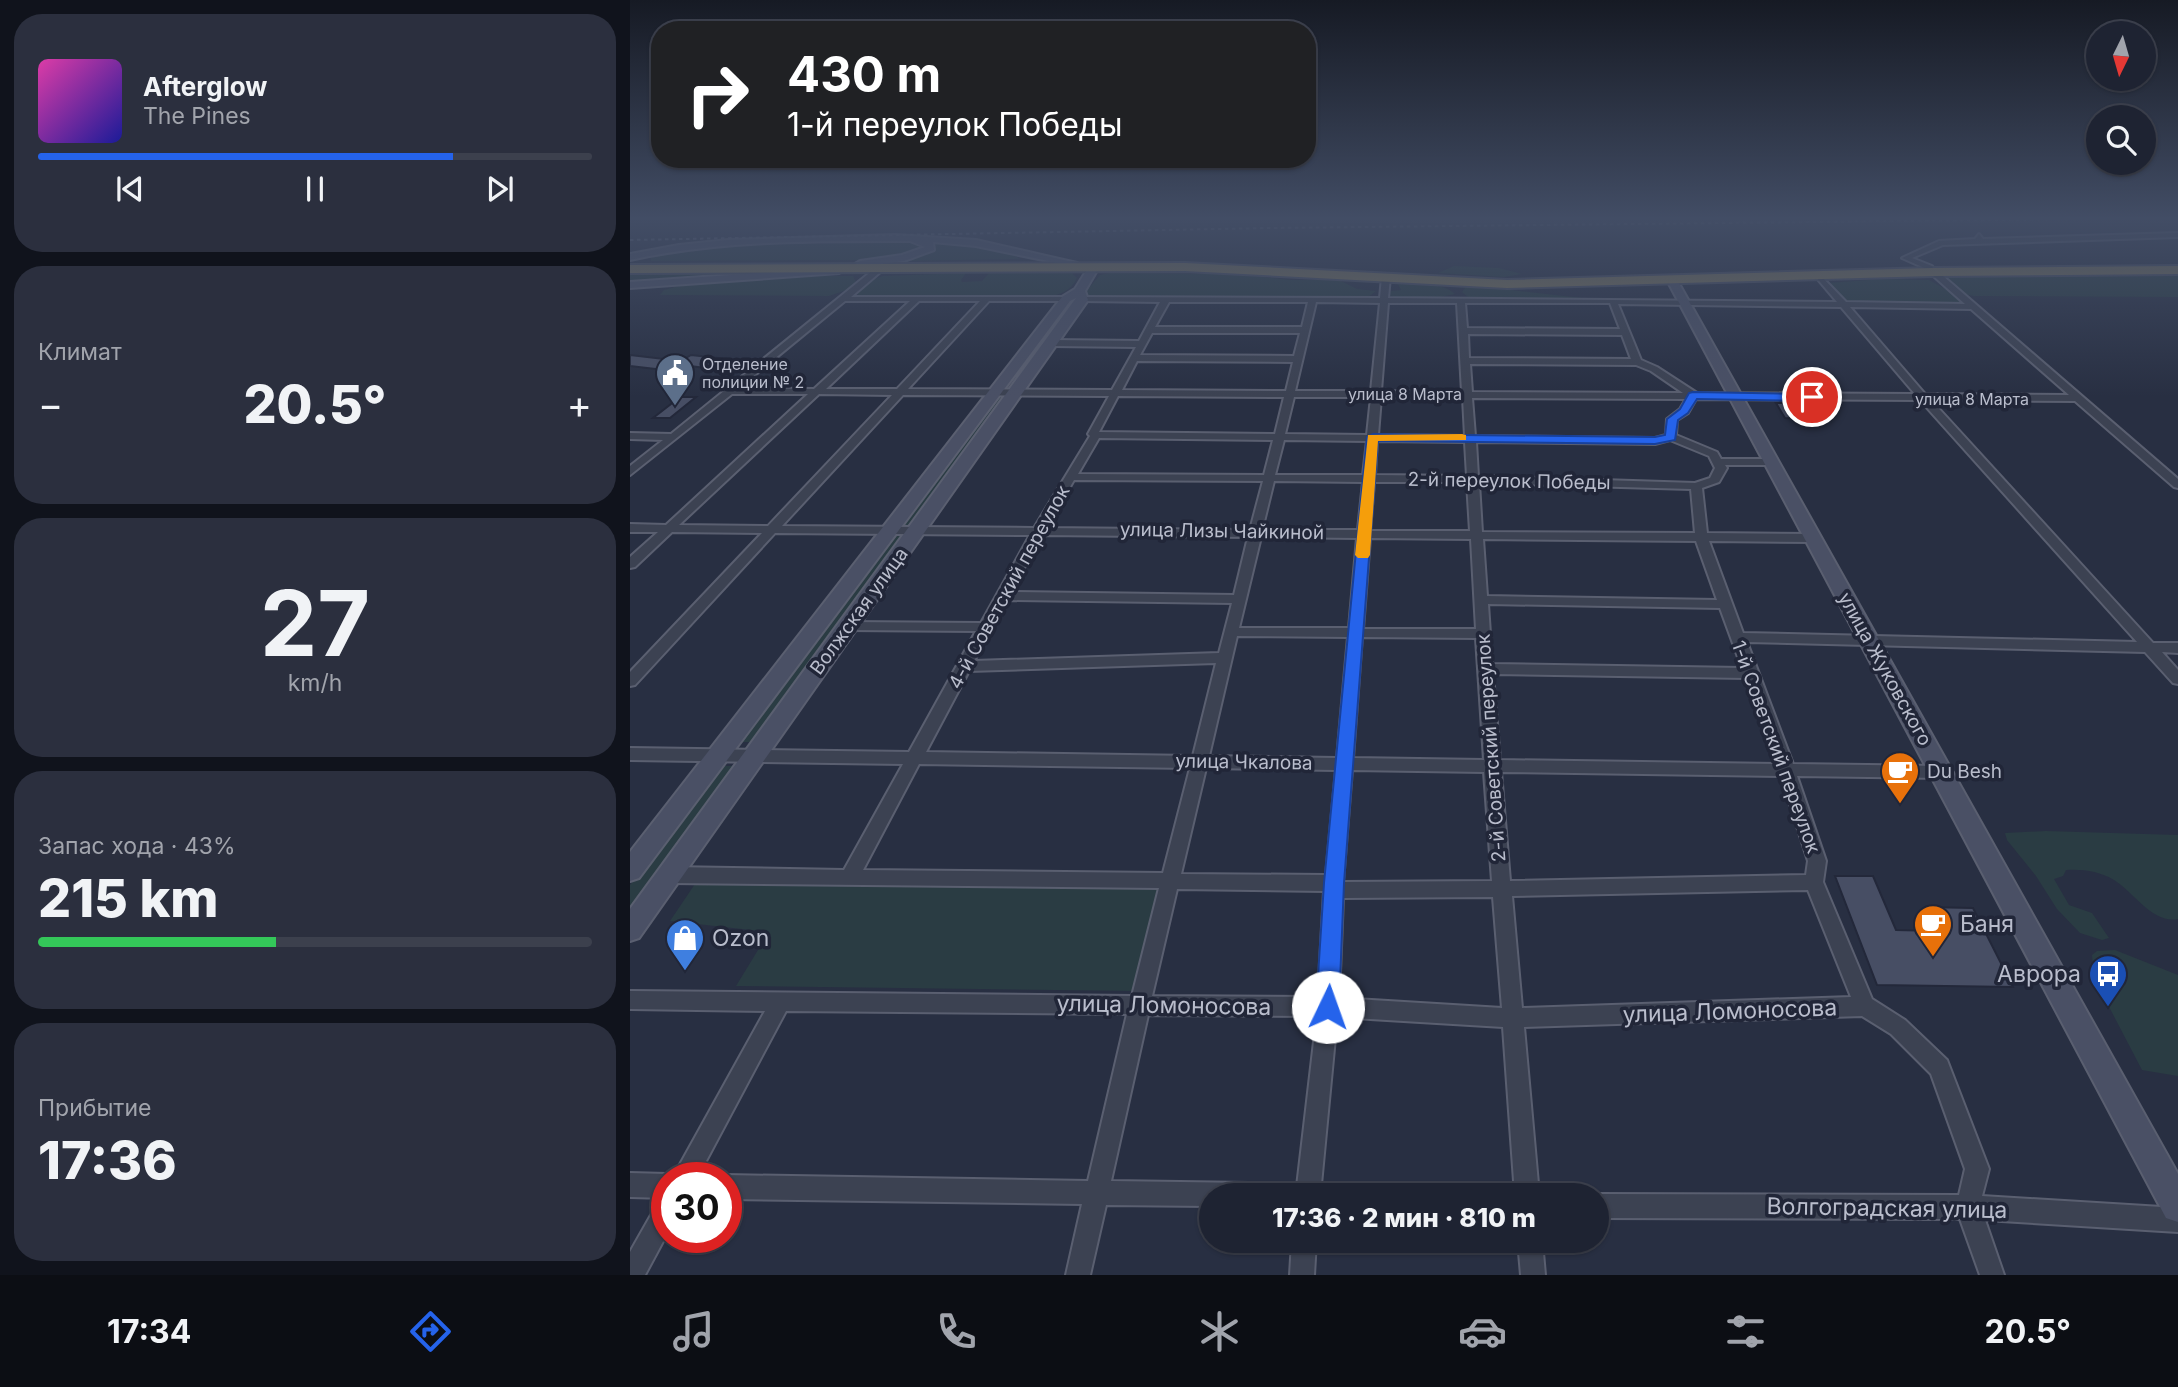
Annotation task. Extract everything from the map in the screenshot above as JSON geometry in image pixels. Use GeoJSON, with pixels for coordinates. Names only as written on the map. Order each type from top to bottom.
{"type":"FeatureCollection","features":[{"type":"Feature","properties":{"kind":"highway"},"geometry":{"type":"LineString","coordinates":[[1395,278],[1507,284],[1683,278]]}},
{"type":"Feature","properties":{"kind":"highway"},"geometry":{"type":"LineString","coordinates":[[1474,278],[1707,278]]}},
{"type":"Feature","properties":{"kind":"main road"},"geometry":{"type":"LineString","coordinates":[[630,285],[726,278]]}},
{"type":"Feature","properties":{"kind":"main road","name":"Волжская улица"},"geometry":{"type":"LineString","coordinates":[[630,930],[1052,343],[1089,278]]}},
{"type":"Feature","properties":{"kind":"main road","name":"улица Жуковского"},"geometry":{"type":"LineString","coordinates":[[1670,278],[2178,1206]]}},
{"type":"Feature","properties":{"kind":"main road","name":"Волжская улица"},"geometry":{"type":"LineString","coordinates":[[630,871],[1066,299],[1080,295]]}},
{"type":"Feature","properties":{"kind":"street"},"geometry":{"type":"LineString","coordinates":[[630,472],[841,299],[862,278]]}},
{"type":"Feature","properties":{"kind":"street"},"geometry":{"type":"LineString","coordinates":[[1309,1183],[1328,1007],[1334,887],[1386,278]]}},
{"type":"Feature","properties":{"kind":"street"},"geometry":{"type":"LineString","coordinates":[[1820,278],[1926,400],[2178,680]]}},
{"type":"Feature","properties":{"kind":"street"},"geometry":{"type":"LineString","coordinates":[[1939,278],[2178,485]]}},
{"type":"Feature","properties":{"kind":"street"},"geometry":{"type":"LineString","coordinates":[[1080,295],[1166,299],[1613,301],[1973,307]]}},
{"type":"Feature","properties":{"kind":"street"},"geometry":{"type":"LineString","coordinates":[[841,299],[1066,299]]}},
{"type":"Feature","properties":{"kind":"street"},"geometry":{"type":"LineString","coordinates":[[630,564],[917,299]]}},
{"type":"Feature","properties":{"kind":"street"},"geometry":{"type":"LineString","coordinates":[[630,681],[987,299]]}},
{"type":"Feature","properties":{"kind":"street","name":"4-й Советский переулок"},"geometry":{"type":"LineString","coordinates":[[849,878],[1039,529],[1096,435],[1093,434],[1166,299]]}},
{"type":"Feature","properties":{"kind":"street"},"geometry":{"type":"LineString","coordinates":[[1078,1275],[1140,1004],[1272,478],[1313,299]]}},
{"type":"Feature","properties":{"kind":"street","name":"2-й Советский переулок"},"geometry":{"type":"LineString","coordinates":[[1461,301],[1492,766],[1526,1183]]}},
{"type":"Feature","properties":{"kind":"street"},"geometry":{"type":"LineString","coordinates":[[1613,301],[1637,362]]}},
{"type":"Feature","properties":{"kind":"street"},"geometry":{"type":"LineString","coordinates":[[1151,330],[1307,330]]}},
{"type":"Feature","properties":{"kind":"street"},"geometry":{"type":"LineString","coordinates":[[1463,331],[1625,332]]}},
{"type":"Feature","properties":{"kind":"street"},"geometry":{"type":"LineString","coordinates":[[1052,343],[1143,344]]}},
{"type":"Feature","properties":{"kind":"street"},"geometry":{"type":"LineString","coordinates":[[1136,358],[1300,359]]}},
{"type":"Feature","properties":{"kind":"street"},"geometry":{"type":"LineString","coordinates":[[1464,361],[1637,362],[1654,369],[1693,396],[1684,411],[1672,419],[1671,438]]}},
{"type":"Feature","properties":{"kind":"street","name":"улица 8 Марта"},"geometry":{"type":"LineString","coordinates":[[731,391],[1735,396],[1926,400],[2079,398]]}},
{"type":"Feature","properties":{"kind":"street"},"geometry":{"type":"LineString","coordinates":[[1096,435],[1671,438],[1713,454],[1721,468],[1715,480],[1696,486]]}},
{"type":"Feature","properties":{"kind":"street"},"geometry":{"type":"LineString","coordinates":[[630,436],[673,437]]}},
{"type":"Feature","properties":{"kind":"street"},"geometry":{"type":"LineString","coordinates":[[1717,461],[1772,462]]}},
{"type":"Feature","properties":{"kind":"street","name":"2-й переулок Победы"},"geometry":{"type":"LineString","coordinates":[[1071,477],[1472,479],[1696,486]]}},
{"type":"Feature","properties":{"kind":"street","name":"1-й Советский переулок"},"geometry":{"type":"LineString","coordinates":[[1696,486],[1701,537],[1787,769],[1817,861],[1814,881],[1865,1006]]}},
{"type":"Feature","properties":{"kind":"street","name":"улица Лизы Чайкиной"},"geometry":{"type":"LineString","coordinates":[[630,528],[1039,529],[1813,538]]}},
{"type":"Feature","properties":{"kind":"street"},"geometry":{"type":"LineString","coordinates":[[1003,596],[1240,599]]}},
{"type":"Feature","properties":{"kind":"street"},"geometry":{"type":"LineString","coordinates":[[1481,600],[1725,604]]}},
{"type":"Feature","properties":{"kind":"street"},"geometry":{"type":"LineString","coordinates":[[848,626],[986,627]]}},
{"type":"Feature","properties":{"kind":"street"},"geometry":{"type":"LineString","coordinates":[[1232,632],[1483,634]]}},
{"type":"Feature","properties":{"kind":"street"},"geometry":{"type":"LineString","coordinates":[[1738,637],[2178,648]]}},
{"type":"Feature","properties":{"kind":"street"},"geometry":{"type":"LineString","coordinates":[[965,666],[1226,658]]}},
{"type":"Feature","properties":{"kind":"street"},"geometry":{"type":"LineString","coordinates":[[1485,669],[1751,673]]}},
{"type":"Feature","properties":{"kind":"street","name":"улица Чкалова"},"geometry":{"type":"LineString","coordinates":[[630,754],[1941,772]]}},
{"type":"Feature","properties":{"kind":"street"},"geometry":{"type":"LineString","coordinates":[[670,875],[1502,889],[1814,881]]}},
{"type":"Feature","properties":{"kind":"street","name":"улица Ломоносова"},"geometry":{"type":"LineString","coordinates":[[630,1000],[1328,1007],[1512,1018],[1865,1006]]}},
{"type":"Feature","properties":{"kind":"street"},"geometry":{"type":"LineString","coordinates":[[693,1162],[780,1003]]}},
{"type":"Feature","properties":{"kind":"street"},"geometry":{"type":"LineString","coordinates":[[1865,1006],[1898,1027],[1939,1067],[1977,1169],[1968,1207],[1992,1275]]}},
{"type":"Feature","properties":{"kind":"street"},"geometry":{"type":"LineString","coordinates":[[630,1185],[651,1186]]}},
{"type":"Feature","properties":{"kind":"street"},"geometry":{"type":"LineString","coordinates":[[742,1187],[1199,1194]]}},
{"type":"Feature","properties":{"kind":"street","name":"Волгоградская улица"},"geometry":{"type":"LineString","coordinates":[[1609,1206],[1968,1207],[2178,1220]]}},
{"type":"Feature","properties":{"kind":"street"},"geometry":{"type":"LineString","coordinates":[[631,1275],[651,1238]]}},
{"type":"Feature","properties":{"kind":"street"},"geometry":{"type":"LineString","coordinates":[[1301,1275],[1303,1253]]}},
{"type":"Feature","properties":{"kind":"street"},"geometry":{"type":"LineString","coordinates":[[1531,1253],[1533,1275]]}},
{"type":"Feature","properties":{"kind":"shaded area"},"geometry":{"type":"Polygon","coordinates":[[[630,278],[687,278],[630,282],[630,278]]]}},
{"type":"Feature","properties":{"kind":"shaded area"},"geometry":{"type":"Polygon","coordinates":[[[801,278],[854,278],[856,282],[852,288],[829,296],[660,295],[664,290],[679,286],[801,278]]]}},
{"type":"Feature","properties":{"kind":"shaded area"},"geometry":{"type":"Polygon","coordinates":[[[878,278],[963,278],[962,282],[982,281],[985,278],[1077,278],[1064,292],[1046,297],[870,298],[858,295],[871,280],[878,278]]]}},
{"type":"Feature","properties":{"kind":"shaded area"},"geometry":{"type":"Polygon","coordinates":[[[1098,278],[1339,280],[1357,289],[1376,291],[1367,298],[1092,301],[1083,295],[1098,278]]]}},
{"type":"Feature","properties":{"kind":"shaded area"},"geometry":{"type":"Polygon","coordinates":[[[1943,278],[2178,278],[2178,297],[1974,296],[1963,294],[1943,278]]]}},
{"type":"Feature","properties":{"kind":"shaded area"},"geometry":{"type":"Polygon","coordinates":[[[1881,279],[1929,280],[1949,291],[1962,304],[1853,304],[1843,300],[1827,283],[1881,279]]]}},
{"type":"Feature","properties":{"kind":"shaded area"},"geometry":{"type":"Polygon","coordinates":[[[1398,284],[1436,286],[1455,294],[1404,300],[1389,295],[1391,291],[1401,290],[1398,284]]]}},
{"type":"Feature","properties":{"kind":"shaded area"},"geometry":{"type":"Polygon","coordinates":[[[1467,285],[1600,300],[1447,299],[1468,297],[1462,292],[1467,285]]]}},
{"type":"Feature","properties":{"kind":"shaded area"},"geometry":{"type":"Polygon","coordinates":[[[998,398],[1009,398],[916,525],[902,525],[998,398]]]}},
{"type":"Feature","properties":{"kind":"shaded area"},"geometry":{"type":"Polygon","coordinates":[[[896,535],[910,535],[758,742],[740,742],[896,535]]]}},
{"type":"Feature","properties":{"kind":"shaded area"},"geometry":{"type":"Polygon","coordinates":[[[719,766],[738,766],[630,914],[630,885],[719,766]]]}},
{"type":"Feature","properties":{"kind":"shaded area"},"geometry":{"type":"Polygon","coordinates":[[[2046,831],[2178,835],[2178,919],[2160,917],[2151,912],[2121,885],[2103,874],[2066,870],[2063,876],[2054,879],[2069,905],[2092,913],[2109,938],[2102,940],[2080,933],[2057,909],[2036,876],[2007,840],[2005,833],[2046,831]]]}},
{"type":"Feature","properties":{"kind":"shaded area"},"geometry":{"type":"Polygon","coordinates":[[[699,878],[1161,884],[1134,991],[736,986],[769,932],[670,921],[699,878]]]}},
{"type":"Feature","properties":{"kind":"shaded area"},"geometry":{"type":"Polygon","coordinates":[[[2115,950],[2178,975],[2178,1076],[2142,1070],[2094,978],[2092,955],[2097,951],[2115,950]]]}},
{"type":"Feature","properties":{"kind":"building"},"geometry":{"type":"Polygon","coordinates":[[[630,355],[681,361],[691,355],[746,361],[730,371],[674,364],[664,370],[630,366],[630,355]]]}},
{"type":"Feature","properties":{"kind":"building","name":"Отделение полиции № 2"},"geometry":{"type":"Polygon","coordinates":[[[680,397],[696,397],[670,418],[653,418],[680,397]]]}},
{"type":"Feature","properties":{"kind":"building"},"geometry":{"type":"Polygon","coordinates":[[[1776,403],[1802,403],[1811,419],[1785,418],[1776,403]]]}},
{"type":"Feature","properties":{"kind":"building","name":"Баня"},"geometry":{"type":"Polygon","coordinates":[[[1835,876],[1873,876],[1896,930],[1937,931],[1926,907],[1973,908],[2013,987],[1877,985],[1835,876]]]}},
{"type":"Feature","properties":{"kind":"slow traffic"},"geometry":{"type":"LineString","coordinates":[[1363,555],[1373,437],[1462,437]]}},
{"type":"Feature","properties":{"kind":"place","name":"Отделение полиции № 2"},"geometry":{"type":"Point","coordinates":[675,407]}},
{"type":"Feature","properties":{"kind":"place","name":"Du Besh"},"geometry":{"type":"Point","coordinates":[1900,805]}},
{"type":"Feature","properties":{"kind":"place","name":"Баня"},"geometry":{"type":"Point","coordinates":[1933,958]}},
{"type":"Feature","properties":{"kind":"place","name":"Ozon"},"geometry":{"type":"Point","coordinates":[685,972]}},
{"type":"Feature","properties":{"kind":"place","name":"Аврора"},"geometry":{"type":"Point","coordinates":[2108,1008]}},
{"type":"Feature","properties":{"kind":"route"},"geometry":{"type":"LineString","coordinates":[[1328,1007],[1334,883],[1373,437],[1655,440],[1671,438],[1672,419],[1684,411],[1693,396],[1812,397]]}}]}
